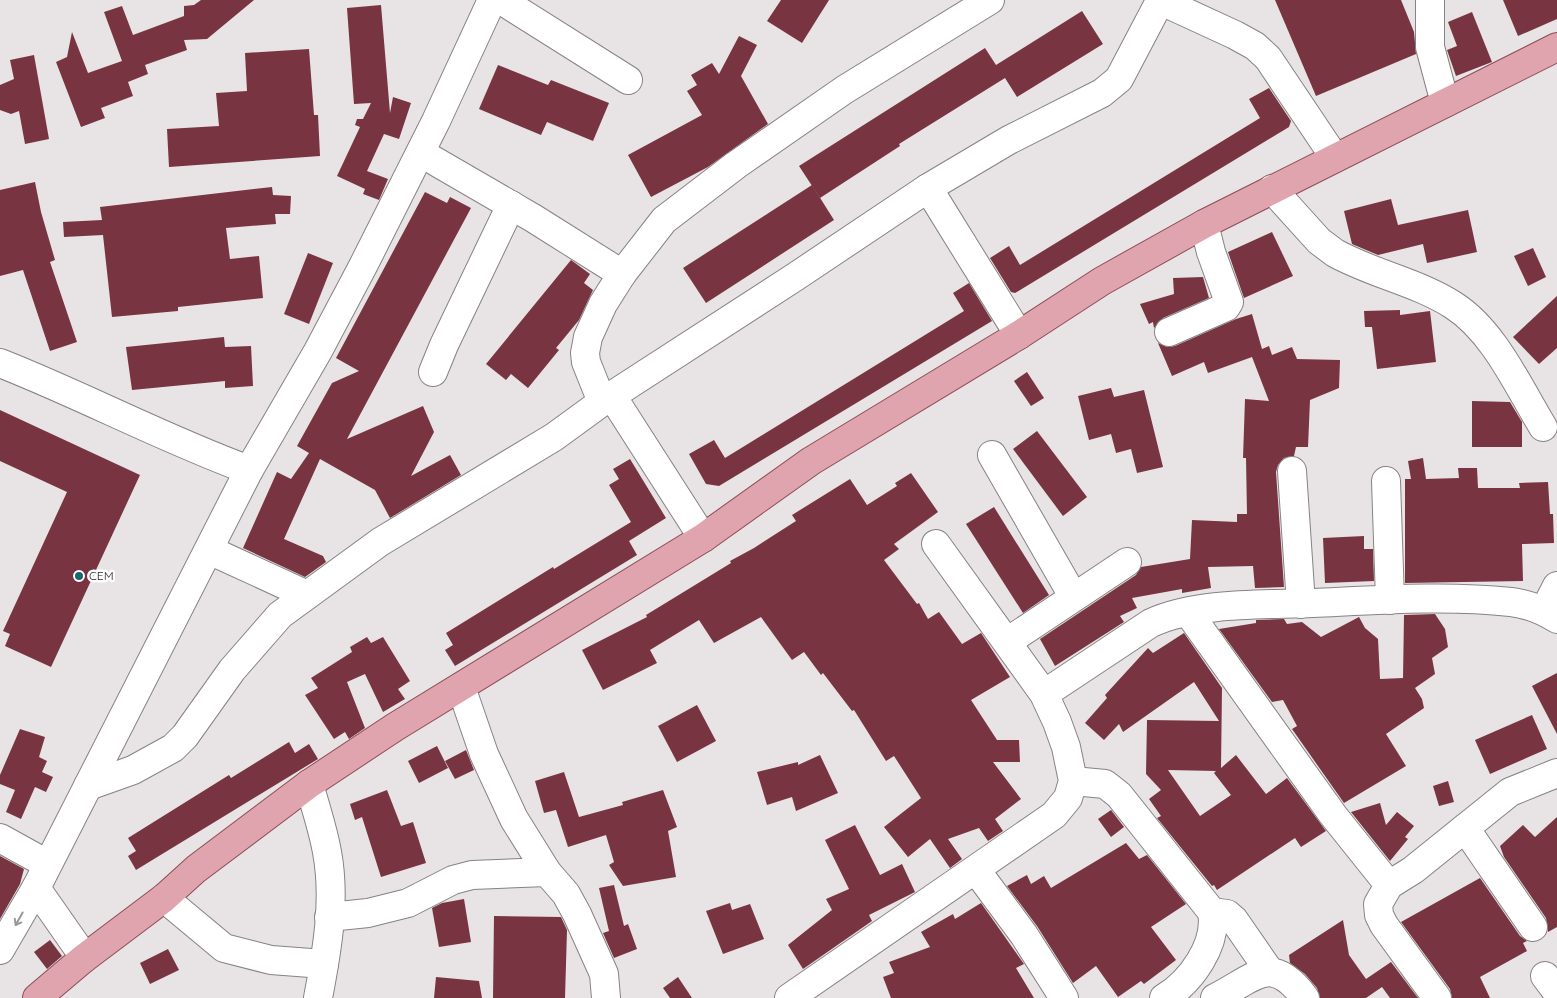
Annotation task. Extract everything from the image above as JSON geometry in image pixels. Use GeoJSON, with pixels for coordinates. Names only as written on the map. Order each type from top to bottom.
{"type":"FeatureCollection","features":[{"type":"Feature","properties":{"kind":"main road"},"geometry":{"type":"LineString","coordinates":[[37,998],[82,959],[164,898],[196,869],[309,784],[395,727],[703,538],[811,461],[1019,335],[1102,281],[1204,224],[1557,47]]}},
{"type":"Feature","properties":{"kind":"street"},"geometry":{"type":"LineString","coordinates":[[703,538],[607,399],[592,382],[585,353],[588,337],[604,304],[622,274],[664,220],[736,164],[844,90],[990,0]]}},
{"type":"Feature","properties":{"kind":"street"},"geometry":{"type":"LineString","coordinates":[[88,786],[134,770],[172,748],[185,736],[252,644],[280,615],[380,542],[554,437],[607,399],[928,188],[1009,140],[1092,98],[1111,86],[1119,79],[1160,0],[1255,46],[1268,58],[1335,158]]}},
{"type":"Feature","properties":{"kind":"street"},"geometry":{"type":"LineString","coordinates":[[1430,0],[1430,47],[1445,103]]}},
{"type":"Feature","properties":{"kind":"street"},"geometry":{"type":"LineString","coordinates":[[0,950],[88,786],[249,470],[318,351],[420,152],[490,2],[628,80]]}},
{"type":"Feature","properties":{"kind":"street"},"geometry":{"type":"LineString","coordinates":[[420,152],[622,274]]}},
{"type":"Feature","properties":{"kind":"street"},"geometry":{"type":"LineString","coordinates":[[928,188],[1019,335]]}},
{"type":"Feature","properties":{"kind":"street"},"geometry":{"type":"LineString","coordinates":[[1272,189],[1319,241],[1335,253],[1353,263],[1454,306],[1477,325],[1489,338],[1543,426]]}},
{"type":"Feature","properties":{"kind":"street"},"geometry":{"type":"LineString","coordinates":[[433,372],[510,205]]}},
{"type":"Feature","properties":{"kind":"street"},"geometry":{"type":"LineString","coordinates":[[1169,332],[1226,307],[1229,302],[1211,252],[1204,224]]}},
{"type":"Feature","properties":{"kind":"street"},"geometry":{"type":"LineString","coordinates":[[0,363],[111,410],[219,459],[249,470]]}},
{"type":"Feature","properties":{"kind":"street"},"geometry":{"type":"LineString","coordinates":[[992,455],[1073,596]]}},
{"type":"Feature","properties":{"kind":"street"},"geometry":{"type":"LineString","coordinates":[[1292,471],[1301,604]]}},
{"type":"Feature","properties":{"kind":"street"},"geometry":{"type":"LineString","coordinates":[[1386,481],[1390,600]]}},
{"type":"Feature","properties":{"kind":"street"},"geometry":{"type":"LineString","coordinates":[[789,998],[1054,815],[1068,798],[1073,781],[1066,747],[1044,694],[936,544]]}},
{"type":"Feature","properties":{"kind":"street"},"geometry":{"type":"LineString","coordinates":[[209,550],[307,595]]}},
{"type":"Feature","properties":{"kind":"street"},"geometry":{"type":"LineString","coordinates":[[1007,642],[1073,596],[1127,562]]}},
{"type":"Feature","properties":{"kind":"street"},"geometry":{"type":"LineString","coordinates":[[1044,694],[1151,623],[1166,616],[1238,606],[1447,598],[1513,602],[1550,615],[1557,586]]}},
{"type":"Feature","properties":{"kind":"street"},"geometry":{"type":"LineString","coordinates":[[1188,612],[1333,815],[1389,885]]}},
{"type":"Feature","properties":{"kind":"street"},"geometry":{"type":"LineString","coordinates":[[462,687],[488,762],[514,819],[546,872],[566,894],[577,914],[604,974],[606,998]]}},
{"type":"Feature","properties":{"kind":"street"},"geometry":{"type":"LineString","coordinates":[[1437,998],[1391,936],[1379,915],[1378,904],[1389,885],[1413,870],[1510,792],[1557,773]]}},
{"type":"Feature","properties":{"kind":"street"},"geometry":{"type":"LineString","coordinates":[[1073,781],[1105,784],[1119,796],[1212,912],[1212,929],[1204,954],[1190,975],[1172,996]]}},
{"type":"Feature","properties":{"kind":"street"},"geometry":{"type":"LineString","coordinates":[[309,784],[327,852],[330,890],[330,917],[318,998]]}},
{"type":"Feature","properties":{"kind":"street"},"geometry":{"type":"LineString","coordinates":[[1465,828],[1534,926]]}},
{"type":"Feature","properties":{"kind":"street"},"geometry":{"type":"LineString","coordinates":[[0,838],[41,876],[80,951],[82,959]]}},
{"type":"Feature","properties":{"kind":"street"},"geometry":{"type":"LineString","coordinates":[[976,870],[1024,934],[1064,998]]}},
{"type":"Feature","properties":{"kind":"street"},"geometry":{"type":"LineString","coordinates":[[330,917],[368,914],[393,908],[418,899],[453,880],[472,875],[546,872]]}},
{"type":"Feature","properties":{"kind":"street"},"geometry":{"type":"LineString","coordinates":[[164,898],[224,948],[271,960],[324,964]]}},
{"type":"Feature","properties":{"kind":"street"},"geometry":{"type":"LineString","coordinates":[[1212,912],[1227,914],[1234,920],[1270,972]]}},
{"type":"Feature","properties":{"kind":"street"},"geometry":{"type":"LineString","coordinates":[[1215,998],[1259,973],[1270,972],[1278,973],[1293,981],[1305,998]]}},
{"type":"Feature","properties":{"kind":"building"},"geometry":{"type":"Polygon","coordinates":[[[201,0],[254,0],[207,39],[184,40],[187,50],[145,65],[148,74],[128,82],[133,96],[101,108],[105,118],[81,127],[56,62],[67,57],[72,32],[88,73],[122,61],[104,12],[122,6],[133,35],[184,16],[184,6],[194,5],[201,0]]]}},
{"type":"Feature","properties":{"kind":"building"},"geometry":{"type":"Polygon","coordinates":[[[781,0],[829,0],[802,43],[767,21],[781,0]]]}},
{"type":"Feature","properties":{"kind":"building"},"geometry":{"type":"Polygon","coordinates":[[[1275,0],[1401,0],[1414,32],[1416,54],[1316,96],[1275,0]]]}},
{"type":"Feature","properties":{"kind":"building"},"geometry":{"type":"Polygon","coordinates":[[[1503,0],[1557,0],[1557,19],[1518,36],[1503,0]]]}},
{"type":"Feature","properties":{"kind":"building"},"geometry":{"type":"Polygon","coordinates":[[[381,5],[390,113],[393,97],[411,103],[399,139],[384,134],[367,171],[388,179],[379,200],[363,194],[365,189],[337,176],[360,127],[355,125],[357,119],[363,119],[371,103],[354,104],[347,8],[381,5]]]}},
{"type":"Feature","properties":{"kind":"building"},"geometry":{"type":"Polygon","coordinates":[[[1082,11],[1103,44],[1017,97],[1005,78],[899,144],[900,146],[820,198],[799,166],[985,48],[996,65],[1082,11]]]}},
{"type":"Feature","properties":{"kind":"building"},"geometry":{"type":"Polygon","coordinates":[[[1472,12],[1492,62],[1456,76],[1447,50],[1457,46],[1448,22],[1472,12]]]}},
{"type":"Feature","properties":{"kind":"building"},"geometry":{"type":"Polygon","coordinates":[[[739,36],[757,45],[741,76],[768,124],[708,167],[651,197],[628,155],[702,115],[687,91],[697,85],[691,75],[712,63],[719,74],[739,36]]]}},
{"type":"Feature","properties":{"kind":"building"},"geometry":{"type":"Polygon","coordinates":[[[309,49],[314,115],[318,115],[320,156],[169,167],[167,129],[219,126],[216,93],[247,91],[245,53],[309,49]]]}},
{"type":"Feature","properties":{"kind":"building"},"geometry":{"type":"Polygon","coordinates":[[[34,55],[49,139],[25,144],[19,111],[11,114],[0,110],[0,85],[14,79],[10,60],[34,55]]]}},
{"type":"Feature","properties":{"kind":"building"},"geometry":{"type":"Polygon","coordinates":[[[498,65],[548,85],[551,80],[609,103],[593,141],[547,122],[541,135],[479,109],[498,65]]]}},
{"type":"Feature","properties":{"kind":"building"},"geometry":{"type":"Polygon","coordinates":[[[1269,88],[1291,121],[1289,127],[1015,293],[1011,292],[990,258],[1009,246],[1020,265],[1260,118],[1249,99],[1269,88]]]}},
{"type":"Feature","properties":{"kind":"building"},"geometry":{"type":"Polygon","coordinates":[[[35,182],[41,212],[55,260],[50,262],[77,342],[50,351],[23,270],[0,276],[0,190],[35,182]]]}},
{"type":"Feature","properties":{"kind":"building"},"geometry":{"type":"Polygon","coordinates":[[[812,185],[834,220],[706,303],[683,268],[812,185]]]}},
{"type":"Feature","properties":{"kind":"building"},"geometry":{"type":"Polygon","coordinates":[[[272,187],[273,195],[291,196],[290,214],[275,214],[276,224],[226,228],[230,259],[259,256],[263,298],[178,307],[178,311],[112,317],[103,235],[64,237],[63,222],[102,220],[100,207],[272,187]]]}},
{"type":"Feature","properties":{"kind":"building"},"geometry":{"type":"Polygon","coordinates":[[[425,192],[447,203],[450,197],[471,208],[347,439],[423,406],[434,432],[411,476],[450,455],[461,475],[390,518],[375,490],[320,459],[284,539],[323,556],[326,562],[305,577],[243,548],[277,472],[291,479],[309,453],[297,446],[332,383],[359,371],[336,358],[425,192]]]}},
{"type":"Feature","properties":{"kind":"building"},"geometry":{"type":"Polygon","coordinates":[[[1391,199],[1398,225],[1468,210],[1477,252],[1427,263],[1423,244],[1378,255],[1352,244],[1344,211],[1391,199]]]}},
{"type":"Feature","properties":{"kind":"building"},"geometry":{"type":"Polygon","coordinates":[[[1272,232],[1293,276],[1244,298],[1228,252],[1272,232]]]}},
{"type":"Feature","properties":{"kind":"building"},"geometry":{"type":"Polygon","coordinates":[[[1533,248],[1546,277],[1528,286],[1514,256],[1533,248]]]}},
{"type":"Feature","properties":{"kind":"building"},"geometry":{"type":"Polygon","coordinates":[[[308,253],[333,263],[309,324],[284,314],[308,253]]]}},
{"type":"Feature","properties":{"kind":"building"},"geometry":{"type":"Polygon","coordinates":[[[571,260],[590,274],[584,283],[593,290],[579,320],[556,348],[559,350],[528,388],[511,374],[506,380],[486,364],[571,260]]]}},
{"type":"Feature","properties":{"kind":"building"},"geometry":{"type":"Polygon","coordinates":[[[1203,277],[1209,298],[1163,318],[1154,328],[1153,322],[1149,324],[1140,304],[1174,294],[1173,278],[1203,277]]]}},
{"type":"Feature","properties":{"kind":"building"},"geometry":{"type":"Polygon","coordinates":[[[969,283],[992,321],[719,486],[706,484],[689,454],[714,440],[725,458],[964,311],[953,293],[969,283]]]}},
{"type":"Feature","properties":{"kind":"building"},"geometry":{"type":"Polygon","coordinates":[[[1557,296],[1557,348],[1539,364],[1513,337],[1557,296]]]}},
{"type":"Feature","properties":{"kind":"building"},"geometry":{"type":"Polygon","coordinates":[[[1400,310],[1400,315],[1430,311],[1436,362],[1377,369],[1372,327],[1365,327],[1364,311],[1400,310]]]}},
{"type":"Feature","properties":{"kind":"building"},"geometry":{"type":"Polygon","coordinates":[[[1252,314],[1262,349],[1269,346],[1272,355],[1292,347],[1297,359],[1340,360],[1339,388],[1310,400],[1308,447],[1296,447],[1294,456],[1284,458],[1278,465],[1276,472],[1284,587],[1255,588],[1253,566],[1208,567],[1211,588],[1182,593],[1182,589],[1132,598],[1137,608],[1120,616],[1124,622],[1055,666],[1040,639],[1136,575],[1141,567],[1190,559],[1192,520],[1237,522],[1237,514],[1247,514],[1246,458],[1243,458],[1245,399],[1269,401],[1252,357],[1208,373],[1204,362],[1172,376],[1158,343],[1167,347],[1175,346],[1236,319],[1252,314]]]}},
{"type":"Feature","properties":{"kind":"building"},"geometry":{"type":"Polygon","coordinates":[[[224,337],[225,347],[251,346],[253,386],[225,388],[225,381],[132,390],[126,347],[224,337]]]}},
{"type":"Feature","properties":{"kind":"building"},"geometry":{"type":"Polygon","coordinates":[[[1027,372],[1044,398],[1031,406],[1014,381],[1027,372]]]}},
{"type":"Feature","properties":{"kind":"building"},"geometry":{"type":"Polygon","coordinates":[[[1111,388],[1114,397],[1144,390],[1163,467],[1137,473],[1131,449],[1116,453],[1111,434],[1089,440],[1078,396],[1111,388]]]}},
{"type":"Feature","properties":{"kind":"building"},"geometry":{"type":"Polygon","coordinates":[[[1472,401],[1510,402],[1522,422],[1522,447],[1472,447],[1472,401]]]}},
{"type":"Feature","properties":{"kind":"building"},"geometry":{"type":"Polygon","coordinates":[[[0,410],[140,475],[51,667],[5,646],[10,634],[3,631],[67,492],[0,461],[0,410]]]}},
{"type":"Feature","properties":{"kind":"building"},"geometry":{"type":"Polygon","coordinates":[[[1037,431],[1087,497],[1063,516],[1013,449],[1037,431]]]}},
{"type":"Feature","properties":{"kind":"building"},"geometry":{"type":"Polygon","coordinates":[[[1423,458],[1426,479],[1459,478],[1458,468],[1477,468],[1478,488],[1520,488],[1519,483],[1548,482],[1550,514],[1553,514],[1554,543],[1522,544],[1523,581],[1405,583],[1405,479],[1411,479],[1408,461],[1423,458]]]}},
{"type":"Feature","properties":{"kind":"building"},"geometry":{"type":"Polygon","coordinates":[[[630,459],[666,518],[629,541],[637,555],[455,666],[445,650],[453,645],[446,633],[553,567],[554,569],[631,522],[609,485],[619,479],[613,469],[630,459]]]}},
{"type":"Feature","properties":{"kind":"building"},"geometry":{"type":"Polygon","coordinates":[[[911,473],[938,512],[894,544],[899,549],[884,560],[917,604],[919,603],[928,619],[939,612],[962,644],[981,633],[1010,677],[971,700],[997,740],[1019,740],[1020,762],[993,762],[1021,799],[995,819],[1003,831],[988,841],[979,828],[948,839],[962,859],[950,868],[930,839],[908,857],[884,827],[921,798],[894,756],[886,761],[854,710],[852,711],[823,673],[821,675],[804,652],[792,660],[761,617],[714,643],[699,620],[650,650],[657,663],[603,690],[582,650],[647,617],[646,615],[796,521],[792,515],[850,479],[867,505],[897,486],[895,483],[911,473]]]}},
{"type":"Feature","properties":{"kind":"building"},"geometry":{"type":"Polygon","coordinates":[[[994,507],[1049,595],[1023,613],[966,524],[994,507]]]}},
{"type":"Feature","properties":{"kind":"building"},"geometry":{"type":"Polygon","coordinates":[[[1364,536],[1364,549],[1373,549],[1374,581],[1325,583],[1323,538],[1364,536]]]}},
{"type":"Feature","properties":{"kind":"building"},"geometry":{"type":"Polygon","coordinates":[[[1435,614],[1445,629],[1448,647],[1432,658],[1435,674],[1415,688],[1422,699],[1424,708],[1386,734],[1406,766],[1344,803],[1292,729],[1297,726],[1283,700],[1272,702],[1219,629],[1256,623],[1256,620],[1284,619],[1287,624],[1302,622],[1321,637],[1359,617],[1365,628],[1378,639],[1380,679],[1403,678],[1404,615],[1435,614]]]}},
{"type":"Feature","properties":{"kind":"building"},"geometry":{"type":"Polygon","coordinates":[[[1184,633],[1222,688],[1221,768],[1236,755],[1266,794],[1287,778],[1326,831],[1301,847],[1295,838],[1217,890],[1214,885],[1212,886],[1157,818],[1161,816],[1149,799],[1161,790],[1146,774],[1147,720],[1219,721],[1194,682],[1123,732],[1119,724],[1104,740],[1085,723],[1107,698],[1105,695],[1148,648],[1153,653],[1184,633]],[[1168,770],[1200,816],[1231,795],[1214,773],[1216,771],[1168,770]]]}},
{"type":"Feature","properties":{"kind":"building"},"geometry":{"type":"Polygon","coordinates":[[[367,637],[371,643],[383,637],[410,681],[398,689],[405,699],[383,712],[365,674],[347,682],[365,728],[349,739],[345,732],[334,739],[305,695],[318,688],[311,678],[352,652],[350,647],[367,637]]]}},
{"type":"Feature","properties":{"kind":"building"},"geometry":{"type":"Polygon","coordinates":[[[1557,673],[1557,734],[1532,686],[1557,673]]]}},
{"type":"Feature","properties":{"kind":"building"},"geometry":{"type":"Polygon","coordinates":[[[697,705],[716,741],[677,762],[658,726],[697,705]]]}},
{"type":"Feature","properties":{"kind":"building"},"geometry":{"type":"Polygon","coordinates":[[[1532,715],[1547,749],[1490,774],[1475,740],[1532,715]]]}},
{"type":"Feature","properties":{"kind":"building"},"geometry":{"type":"Polygon","coordinates":[[[20,729],[45,737],[39,757],[47,761],[42,772],[53,777],[46,792],[35,787],[21,819],[6,812],[15,790],[0,784],[0,775],[20,729]]]}},
{"type":"Feature","properties":{"kind":"building"},"geometry":{"type":"Polygon","coordinates":[[[289,742],[295,753],[309,744],[318,759],[136,870],[128,856],[136,851],[128,838],[229,775],[231,778],[289,742]]]}},
{"type":"Feature","properties":{"kind":"building"},"geometry":{"type":"Polygon","coordinates":[[[437,746],[448,768],[419,783],[408,761],[437,746]]]}},
{"type":"Feature","properties":{"kind":"building"},"geometry":{"type":"Polygon","coordinates":[[[466,750],[474,770],[455,779],[445,761],[466,750]]]}},
{"type":"Feature","properties":{"kind":"building"},"geometry":{"type":"Polygon","coordinates":[[[820,755],[838,793],[796,811],[792,797],[767,805],[757,772],[798,762],[798,765],[820,755]]]}},
{"type":"Feature","properties":{"kind":"building"},"geometry":{"type":"Polygon","coordinates":[[[564,772],[579,817],[623,805],[622,802],[663,790],[677,827],[668,831],[676,877],[623,886],[609,865],[614,862],[606,835],[568,847],[556,810],[544,813],[535,781],[564,772]]]}},
{"type":"Feature","properties":{"kind":"building"},"geometry":{"type":"Polygon","coordinates":[[[1448,781],[1454,802],[1439,806],[1433,786],[1448,781]]]}},
{"type":"Feature","properties":{"kind":"building"},"geometry":{"type":"Polygon","coordinates":[[[387,790],[401,826],[413,822],[426,863],[381,877],[362,817],[355,820],[350,804],[387,790]]]}},
{"type":"Feature","properties":{"kind":"building"},"geometry":{"type":"Polygon","coordinates":[[[1380,803],[1386,825],[1397,812],[1414,826],[1405,837],[1408,839],[1390,861],[1351,812],[1380,803]]]}},
{"type":"Feature","properties":{"kind":"building"},"geometry":{"type":"Polygon","coordinates":[[[1111,810],[1124,827],[1111,837],[1098,819],[1111,810]]]}},
{"type":"Feature","properties":{"kind":"building"},"geometry":{"type":"Polygon","coordinates":[[[1557,817],[1557,927],[1548,932],[1546,918],[1504,857],[1500,846],[1523,825],[1535,837],[1557,817]]]}},
{"type":"Feature","properties":{"kind":"building"},"geometry":{"type":"Polygon","coordinates":[[[855,825],[880,875],[902,864],[915,892],[869,915],[872,921],[803,969],[788,945],[832,910],[826,899],[849,889],[825,840],[855,825]]]}},
{"type":"Feature","properties":{"kind":"building"},"geometry":{"type":"Polygon","coordinates":[[[1126,843],[1139,859],[1147,855],[1186,904],[1151,927],[1176,960],[1144,984],[1141,981],[1118,997],[1096,966],[1073,983],[1037,926],[1007,886],[1027,875],[1031,884],[1044,876],[1051,888],[1126,843]]]}},
{"type":"Feature","properties":{"kind":"building"},"geometry":{"type":"Polygon","coordinates":[[[0,856],[24,869],[20,884],[0,919],[0,856]]]}},
{"type":"Feature","properties":{"kind":"building"},"geometry":{"type":"Polygon","coordinates":[[[1480,878],[1520,936],[1527,941],[1523,943],[1527,951],[1480,977],[1490,998],[1452,998],[1450,989],[1401,922],[1480,878]]]}},
{"type":"Feature","properties":{"kind":"building"},"geometry":{"type":"Polygon","coordinates":[[[614,885],[624,926],[628,924],[637,949],[614,958],[603,933],[609,931],[599,888],[614,885]]]}},
{"type":"Feature","properties":{"kind":"building"},"geometry":{"type":"Polygon","coordinates":[[[464,899],[471,942],[439,947],[432,908],[442,903],[464,899]]]}},
{"type":"Feature","properties":{"kind":"building"},"geometry":{"type":"Polygon","coordinates":[[[730,903],[732,910],[750,904],[764,939],[723,954],[706,911],[730,903]]]}},
{"type":"Feature","properties":{"kind":"building"},"geometry":{"type":"Polygon","coordinates":[[[981,903],[1024,964],[1016,968],[1034,998],[891,998],[883,977],[894,973],[889,962],[930,947],[921,932],[953,914],[955,919],[981,903]]]}},
{"type":"Feature","properties":{"kind":"building"},"geometry":{"type":"Polygon","coordinates":[[[494,916],[561,917],[567,930],[565,998],[493,998],[494,916]]]}},
{"type":"Feature","properties":{"kind":"building"},"geometry":{"type":"Polygon","coordinates":[[[1343,920],[1349,955],[1366,979],[1391,962],[1418,998],[1390,998],[1382,987],[1366,998],[1320,998],[1317,988],[1305,974],[1290,963],[1289,955],[1343,920]]]}},
{"type":"Feature","properties":{"kind":"building"},"geometry":{"type":"Polygon","coordinates":[[[50,940],[62,956],[47,969],[34,952],[50,940]]]}},
{"type":"Feature","properties":{"kind":"building"},"geometry":{"type":"Polygon","coordinates":[[[168,949],[179,970],[150,984],[140,963],[168,949]]]}},
{"type":"Feature","properties":{"kind":"building"},"geometry":{"type":"Polygon","coordinates":[[[436,977],[479,981],[482,998],[434,998],[436,977]]]}},
{"type":"Feature","properties":{"kind":"building"},"geometry":{"type":"Polygon","coordinates":[[[678,977],[692,998],[670,998],[663,988],[678,977]]]}},
{"type":"Feature","properties":{"kind":"place","name":"CEM"},"geometry":{"type":"Point","coordinates":[79,576]}}]}
